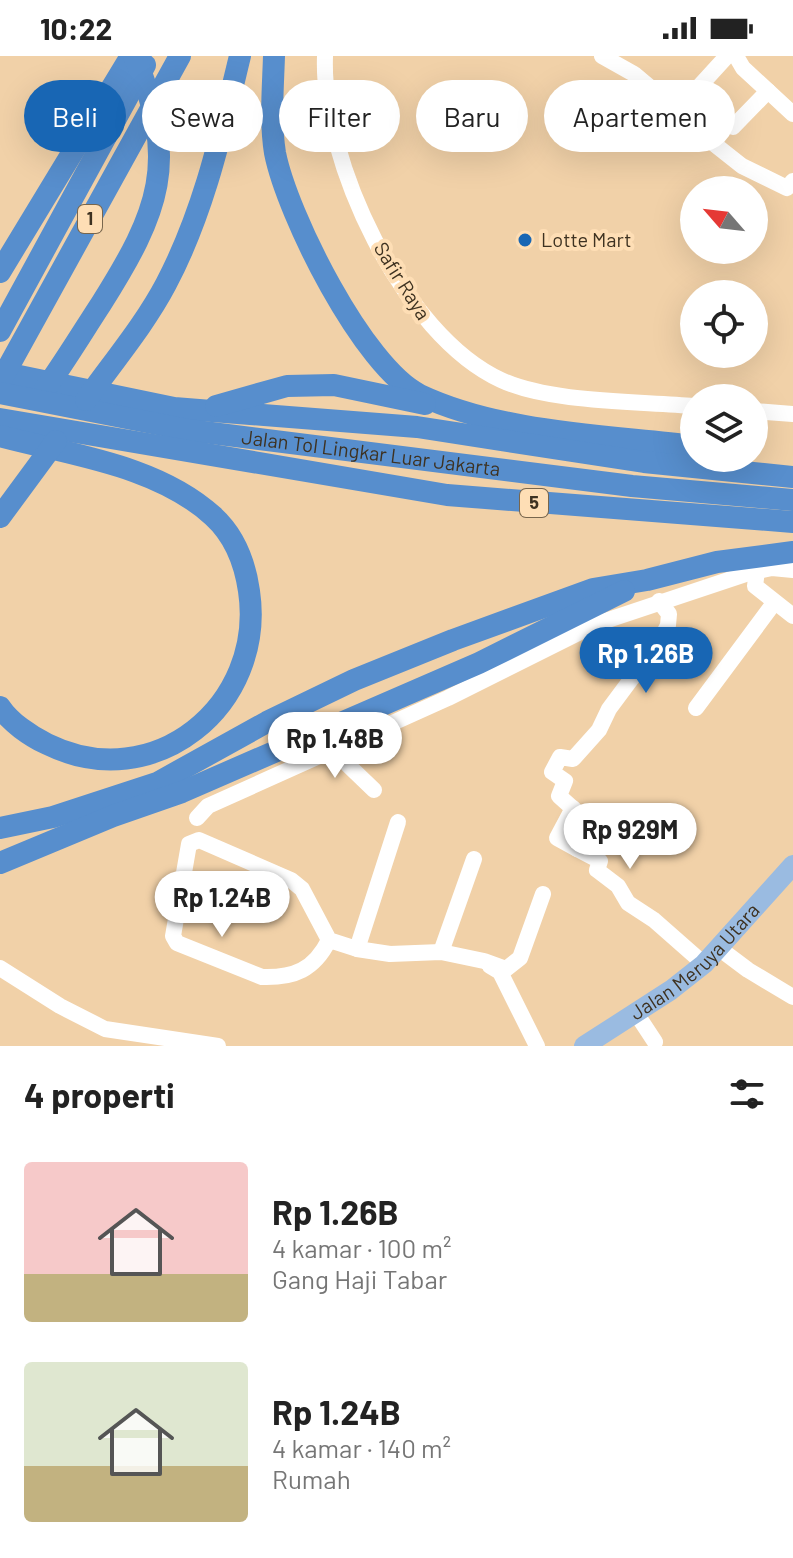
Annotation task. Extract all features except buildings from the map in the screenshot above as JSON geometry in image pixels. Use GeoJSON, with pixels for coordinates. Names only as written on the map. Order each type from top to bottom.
{"type":"FeatureCollection","features":[{"type":"Feature","properties":{"kind":"highway"},"geometry":{"type":"LineString","coordinates":[[0,272],[133,56]]}},
{"type":"Feature","properties":{"kind":"highway"},"geometry":{"type":"LineString","coordinates":[[0,453],[6,428],[55,375],[130,257],[145,227],[159,171],[158,132],[147,86],[133,56]]}},
{"type":"Feature","properties":{"kind":"highway","name":"1"},"geometry":{"type":"LineString","coordinates":[[0,331],[150,56]]}},
{"type":"Feature","properties":{"kind":"highway","name":"1"},"geometry":{"type":"LineString","coordinates":[[0,382],[180,56]]}},
{"type":"Feature","properties":{"kind":"highway"},"geometry":{"type":"LineString","coordinates":[[0,517],[166,285],[196,218],[212,169],[240,56]]}},
{"type":"Feature","properties":{"kind":"highway"},"geometry":{"type":"LineString","coordinates":[[274,56],[275,152],[283,182],[325,278],[364,340],[394,376],[419,394],[461,412]]}},
{"type":"Feature","properties":{"kind":"highway"},"geometry":{"type":"LineString","coordinates":[[0,372],[174,408],[417,427],[644,462],[782,475]]}},
{"type":"Feature","properties":{"kind":"highway"},"geometry":{"type":"LineString","coordinates":[[200,410],[287,386],[334,385],[527,426],[680,444]]}},
{"type":"Feature","properties":{"kind":"highway","name":"Jalan Tol Lingkar Luar Jakarta"},"geometry":{"type":"LineString","coordinates":[[0,393],[188,430],[632,486],[793,500]]}},
{"type":"Feature","properties":{"kind":"highway"},"geometry":{"type":"LineString","coordinates":[[6,428],[20,492]]}},
{"type":"Feature","properties":{"kind":"highway"},"geometry":{"type":"LineString","coordinates":[[0,707],[34,738],[60,751],[89,759],[119,760],[149,754],[203,724],[221,704],[242,671],[251,636],[246,565],[214,517],[174,489],[6,428]]}},
{"type":"Feature","properties":{"kind":"highway","name":"Jalan Tol Lingkar Luar Jakarta"},"geometry":{"type":"LineString","coordinates":[[6,428],[277,466],[447,495],[793,522]]}},
{"type":"Feature","properties":{"kind":"highway"},"geometry":{"type":"LineString","coordinates":[[0,828],[53,817],[157,783],[267,722],[354,680],[593,589],[647,580],[717,562],[793,552]]}},
{"type":"Feature","properties":{"kind":"highway"},"geometry":{"type":"LineString","coordinates":[[0,863],[113,816],[182,792],[479,663],[647,580]]}},
{"type":"Feature","properties":{"kind":"main road","name":"Jalan Meruya Utara"},"geometry":{"type":"LineString","coordinates":[[584,1046],[671,990],[704,964],[793,865]]}},
{"type":"Feature","properties":{"kind":"street","name":"Safir Raya"},"geometry":{"type":"LineString","coordinates":[[325,56],[329,111],[341,162],[375,238],[408,298],[455,351],[501,380],[552,395],[680,405]]}},
{"type":"Feature","properties":{"kind":"street"},"geometry":{"type":"LineString","coordinates":[[704,80],[727,56]]}},
{"type":"Feature","properties":{"kind":"street"},"geometry":{"type":"LineString","coordinates":[[736,56],[743,68],[793,114]]}},
{"type":"Feature","properties":{"kind":"street"},"geometry":{"type":"LineString","coordinates":[[613,58],[641,80]]}},
{"type":"Feature","properties":{"kind":"street"},"geometry":{"type":"LineString","coordinates":[[735,125],[768,91]]}},
{"type":"Feature","properties":{"kind":"street"},"geometry":{"type":"LineString","coordinates":[[724,152],[742,166],[787,188],[793,181]]}},
{"type":"Feature","properties":{"kind":"street"},"geometry":{"type":"LineString","coordinates":[[768,412],[793,414]]}},
{"type":"Feature","properties":{"kind":"street"},"geometry":{"type":"LineString","coordinates":[[197,818],[208,806],[448,698],[596,624],[757,571],[772,568],[793,570]]}},
{"type":"Feature","properties":{"kind":"street"},"geometry":{"type":"LineString","coordinates":[[757,571],[755,586],[793,616]]}},
{"type":"Feature","properties":{"kind":"street"},"geometry":{"type":"LineString","coordinates":[[659,601],[669,614],[668,625],[661,639],[609,709],[599,730],[573,759],[561,757],[553,770],[553,774],[565,781],[559,796],[573,808],[557,838],[600,861],[595,872],[618,886],[628,903],[654,920],[704,964]]}},
{"type":"Feature","properties":{"kind":"street"},"geometry":{"type":"LineString","coordinates":[[696,708],[774,603]]}},
{"type":"Feature","properties":{"kind":"street"},"geometry":{"type":"LineString","coordinates":[[344,744],[348,765],[374,790]]}},
{"type":"Feature","properties":{"kind":"street"},"geometry":{"type":"LineString","coordinates":[[357,949],[398,822]]}},
{"type":"Feature","properties":{"kind":"street"},"geometry":{"type":"LineString","coordinates":[[329,940],[317,960],[306,970],[286,977],[262,977],[177,943],[173,936],[188,846],[192,841],[199,840],[291,880],[302,889],[329,940],[357,949],[390,954],[435,954],[489,965],[500,972],[537,1046]]}},
{"type":"Feature","properties":{"kind":"street"},"geometry":{"type":"LineString","coordinates":[[435,954],[474,859]]}},
{"type":"Feature","properties":{"kind":"street"},"geometry":{"type":"LineString","coordinates":[[506,969],[520,958],[543,894]]}},
{"type":"Feature","properties":{"kind":"street"},"geometry":{"type":"LineString","coordinates":[[720,949],[793,997]]}},
{"type":"Feature","properties":{"kind":"street"},"geometry":{"type":"LineString","coordinates":[[435,954],[484,961],[506,969],[546,1046]]}},
{"type":"Feature","properties":{"kind":"street"},"geometry":{"type":"LineString","coordinates":[[0,968],[60,1006],[105,1029],[218,1046]]}},
{"type":"Feature","properties":{"kind":"street"},"geometry":{"type":"LineString","coordinates":[[636,1013],[655,1042]]}},
{"type":"Feature","properties":{"kind":"place","name":"Lotte Mart"},"geometry":{"type":"Point","coordinates":[525,240]}}]}
